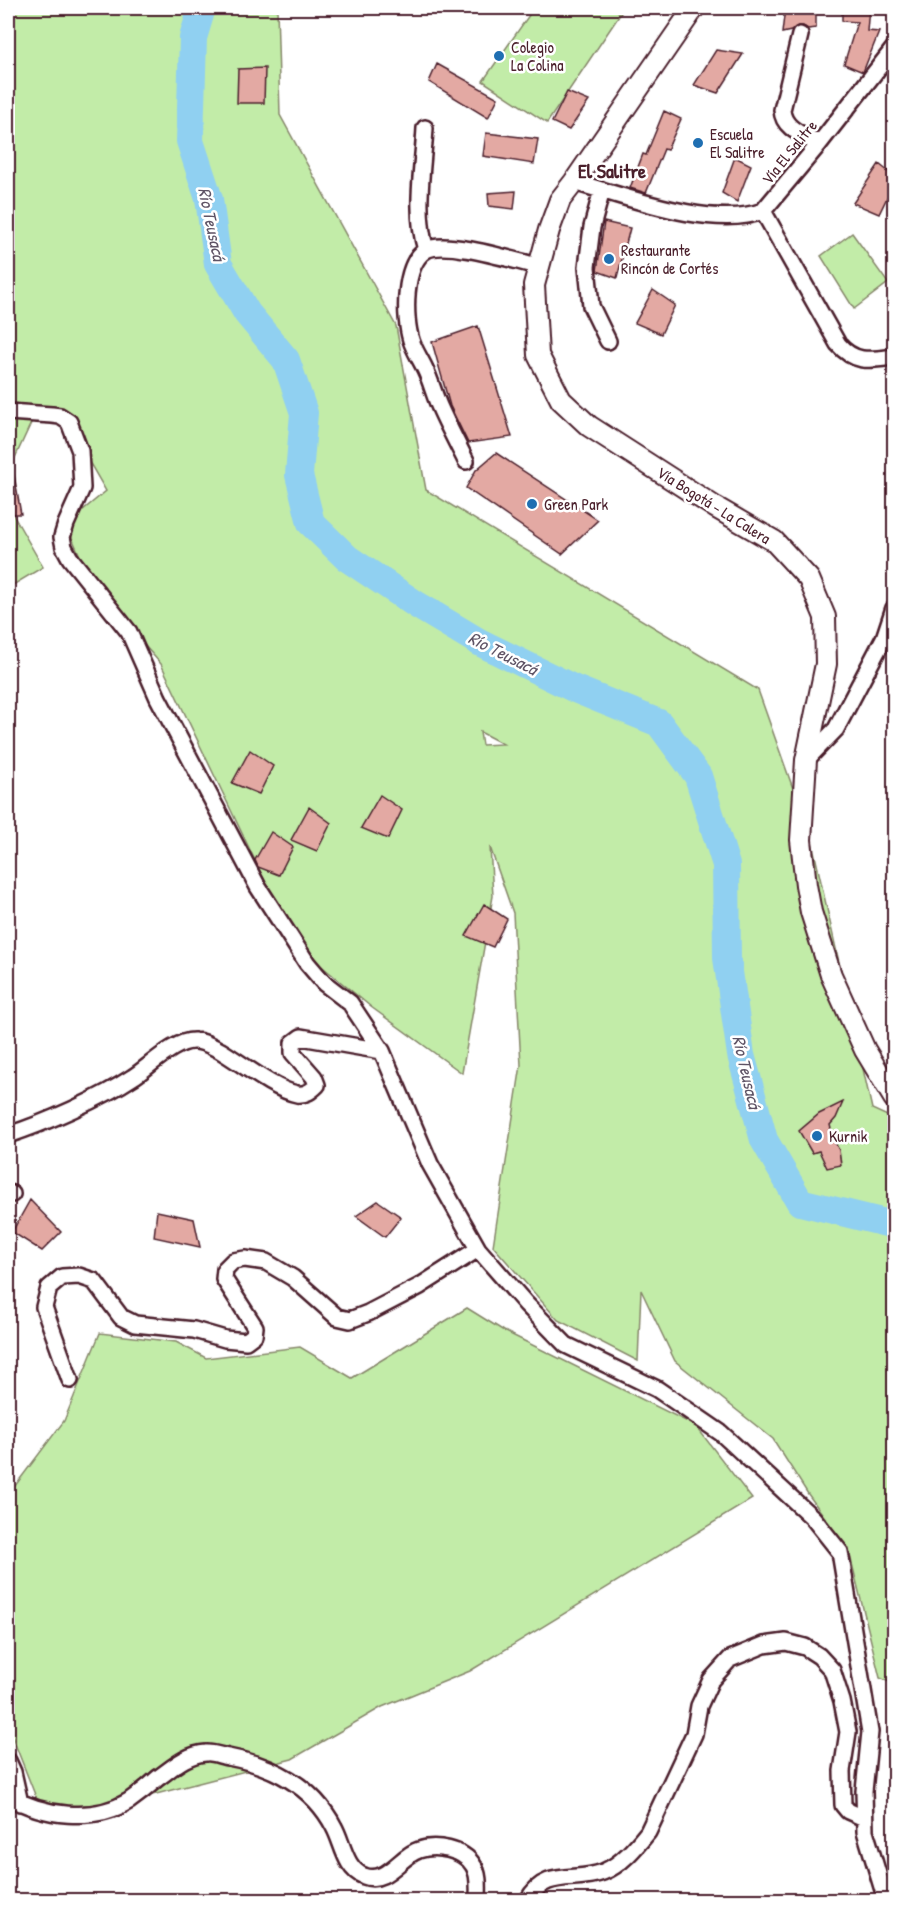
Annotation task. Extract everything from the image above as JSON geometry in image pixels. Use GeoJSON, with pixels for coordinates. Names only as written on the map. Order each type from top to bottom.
{"type":"FeatureCollection","features":[{"type":"Feature","properties":{"kind":"main road","name":"Vía Bogotá - La Calera"},"geometry":{"type":"LineString","coordinates":[[694,8],[560,200],[534,285],[538,355],[561,400],[588,426],[715,507],[774,541],[809,579],[825,616],[826,664],[806,760],[801,840],[806,885],[811,912],[831,975],[865,1050],[894,1098]]}},
{"type":"Feature","properties":{"kind":"street"},"geometry":{"type":"LineString","coordinates":[[800,35],[782,110],[783,119],[788,126],[819,144]]}},
{"type":"Feature","properties":{"kind":"street","name":"Vía El Salitre"},"geometry":{"type":"LineString","coordinates":[[763,211],[894,48]]}},
{"type":"Feature","properties":{"kind":"street"},"geometry":{"type":"LineString","coordinates":[[425,128],[419,214],[426,250]]}},
{"type":"Feature","properties":{"kind":"street"},"geometry":{"type":"LineString","coordinates":[[574,182],[654,205],[710,215],[742,216],[763,211],[838,344],[847,354],[859,359],[894,357]]}},
{"type":"Feature","properties":{"kind":"street"},"geometry":{"type":"LineString","coordinates":[[602,189],[592,227],[588,267],[591,306],[608,341]]}},
{"type":"Feature","properties":{"kind":"street"},"geometry":{"type":"LineString","coordinates":[[466,461],[411,341],[407,312],[408,282],[417,261],[426,250],[442,246],[466,249],[538,266]]}},
{"type":"Feature","properties":{"kind":"street"},"geometry":{"type":"LineString","coordinates":[[8,412],[52,415],[69,422],[80,451],[82,488],[62,537],[64,548],[129,632],[158,698],[258,887],[307,963],[324,983],[350,1003],[382,1051],[430,1164],[478,1249],[566,1345],[657,1389],[721,1433],[813,1518],[840,1552],[870,1732],[864,1791],[865,1831],[886,1900]]}},
{"type":"Feature","properties":{"kind":"street"},"geometry":{"type":"LineString","coordinates":[[806,760],[836,729],[884,638],[894,608]]}},
{"type":"Feature","properties":{"kind":"street"},"geometry":{"type":"LineString","coordinates":[[8,1134],[26,1129],[85,1102],[122,1083],[181,1043],[194,1040],[207,1044],[268,1080],[298,1094],[309,1092],[317,1085],[314,1077],[292,1053],[292,1043],[301,1036],[382,1051]]}},
{"type":"Feature","properties":{"kind":"street"},"geometry":{"type":"LineString","coordinates":[[70,1380],[44,1307],[49,1288],[62,1277],[79,1276],[94,1281],[121,1317],[135,1324],[194,1330],[225,1339],[246,1341],[254,1335],[255,1327],[224,1279],[225,1269],[233,1261],[245,1259],[266,1262],[293,1278],[318,1303],[337,1317],[350,1320],[420,1286],[478,1249]]}},
{"type":"Feature","properties":{"kind":"street"},"geometry":{"type":"LineString","coordinates":[[528,1900],[543,1883],[554,1878],[581,1877],[602,1873],[617,1865],[641,1841],[648,1832],[694,1734],[699,1706],[711,1680],[730,1659],[764,1645],[786,1642],[805,1647],[819,1656],[832,1670],[842,1701],[848,1732],[842,1771],[843,1805],[848,1811],[864,1818]]}},
{"type":"Feature","properties":{"kind":"street"},"geometry":{"type":"LineString","coordinates":[[8,1761],[13,1772],[14,1799],[41,1810],[79,1815],[106,1811],[129,1801],[181,1761],[206,1753],[249,1761],[287,1776],[319,1803],[335,1828],[351,1868],[364,1877],[375,1877],[390,1870],[417,1850],[436,1847],[462,1855],[473,1864],[477,1878],[478,1900]]}},
{"type":"Feature","properties":{"kind":"green space"},"geometry":{"type":"Polygon","coordinates":[[[8,8],[277,8],[280,115],[396,326],[426,490],[758,690],[812,842],[872,1109],[894,1119],[894,1684],[880,1678],[849,1551],[808,1494],[773,1439],[675,1361],[641,1290],[638,1361],[558,1320],[493,1246],[521,1065],[513,913],[490,847],[493,896],[462,1073],[371,1007],[295,944],[161,664],[95,590],[66,524],[106,491],[65,420],[8,408],[8,8]],[[480,732],[482,745],[503,744],[480,732]]]}},
{"type":"Feature","properties":{"kind":"green space"},"geometry":{"type":"Polygon","coordinates":[[[534,8],[611,8],[621,13],[547,123],[483,81],[534,8]]]}},
{"type":"Feature","properties":{"kind":"green space"},"geometry":{"type":"Polygon","coordinates":[[[852,233],[888,283],[854,309],[821,256],[852,233]]]}},
{"type":"Feature","properties":{"kind":"green space"},"geometry":{"type":"Polygon","coordinates":[[[8,410],[31,423],[8,473],[8,410]]]}},
{"type":"Feature","properties":{"kind":"green space"},"geometry":{"type":"Polygon","coordinates":[[[8,506],[43,567],[8,588],[8,506]]]}},
{"type":"Feature","properties":{"kind":"green space"},"geometry":{"type":"Polygon","coordinates":[[[467,1308],[504,1331],[696,1426],[752,1499],[470,1671],[382,1707],[292,1759],[129,1801],[41,1810],[8,1726],[8,1495],[64,1421],[100,1333],[176,1342],[206,1358],[300,1347],[352,1378],[467,1308]]]}},
{"type":"Feature","properties":{"kind":"building"},"geometry":{"type":"Polygon","coordinates":[[[785,8],[816,8],[816,28],[808,29],[798,26],[782,33],[785,8]]]}},
{"type":"Feature","properties":{"kind":"building"},"geometry":{"type":"Polygon","coordinates":[[[842,8],[869,8],[867,31],[879,32],[863,72],[844,64],[857,22],[842,21],[842,8]]]}},
{"type":"Feature","properties":{"kind":"building"},"geometry":{"type":"Polygon","coordinates":[[[716,50],[743,54],[718,93],[694,85],[716,50]]]}},
{"type":"Feature","properties":{"kind":"building"},"geometry":{"type":"Polygon","coordinates":[[[437,64],[498,98],[488,118],[429,82],[437,64]]]}},
{"type":"Feature","properties":{"kind":"building"},"geometry":{"type":"Polygon","coordinates":[[[265,68],[264,103],[237,103],[238,69],[265,68]]]}},
{"type":"Feature","properties":{"kind":"building"},"geometry":{"type":"Polygon","coordinates":[[[567,92],[589,101],[569,130],[552,122],[567,92]]]}},
{"type":"Feature","properties":{"kind":"building"},"geometry":{"type":"Polygon","coordinates":[[[664,111],[681,119],[667,150],[664,149],[646,193],[630,188],[643,154],[646,155],[664,111]]]}},
{"type":"Feature","properties":{"kind":"building"},"geometry":{"type":"Polygon","coordinates":[[[486,133],[538,139],[534,164],[483,156],[486,133]]]}},
{"type":"Feature","properties":{"kind":"building"},"geometry":{"type":"Polygon","coordinates":[[[735,157],[751,165],[737,202],[722,193],[735,157]]]}},
{"type":"Feature","properties":{"kind":"building"},"geometry":{"type":"Polygon","coordinates":[[[879,164],[894,176],[894,183],[879,214],[853,203],[879,164]]]}},
{"type":"Feature","properties":{"kind":"building"},"geometry":{"type":"Polygon","coordinates":[[[516,191],[514,209],[489,206],[488,193],[516,191]]]}},
{"type":"Feature","properties":{"kind":"building","name":"Restaurante Rincón de Cortés"},"geometry":{"type":"Polygon","coordinates":[[[604,222],[630,228],[617,278],[597,271],[604,222]]]}},
{"type":"Feature","properties":{"kind":"building"},"geometry":{"type":"Polygon","coordinates":[[[653,290],[675,305],[661,334],[635,323],[653,290]]]}},
{"type":"Feature","properties":{"kind":"building"},"geometry":{"type":"Polygon","coordinates":[[[478,326],[512,437],[468,443],[450,406],[432,342],[478,326]]]}},
{"type":"Feature","properties":{"kind":"building","name":"Green Park"},"geometry":{"type":"Polygon","coordinates":[[[496,453],[598,520],[562,554],[466,488],[476,470],[496,453]]]}},
{"type":"Feature","properties":{"kind":"building"},"geometry":{"type":"Polygon","coordinates":[[[14,475],[21,514],[8,514],[8,476],[14,475]]]}},
{"type":"Feature","properties":{"kind":"building"},"geometry":{"type":"Polygon","coordinates":[[[250,750],[273,766],[259,794],[232,783],[250,750]]]}},
{"type":"Feature","properties":{"kind":"building"},"geometry":{"type":"Polygon","coordinates":[[[380,795],[402,810],[388,839],[361,828],[380,795]]]}},
{"type":"Feature","properties":{"kind":"building"},"geometry":{"type":"Polygon","coordinates":[[[309,807],[331,823],[317,851],[291,840],[309,807]]]}},
{"type":"Feature","properties":{"kind":"building"},"geometry":{"type":"Polygon","coordinates":[[[271,832],[293,847],[279,875],[258,867],[255,860],[271,832]]]}},
{"type":"Feature","properties":{"kind":"building"},"geometry":{"type":"Polygon","coordinates":[[[484,904],[507,919],[493,947],[466,936],[484,904]]]}},
{"type":"Feature","properties":{"kind":"building","name":"Kurnik"},"geometry":{"type":"Polygon","coordinates":[[[843,1102],[830,1125],[839,1150],[841,1165],[827,1168],[819,1151],[812,1153],[799,1131],[819,1114],[843,1102]]]}},
{"type":"Feature","properties":{"kind":"building"},"geometry":{"type":"Polygon","coordinates":[[[30,1200],[61,1232],[42,1251],[12,1232],[30,1200]]]}},
{"type":"Feature","properties":{"kind":"building"},"geometry":{"type":"Polygon","coordinates":[[[378,1201],[401,1217],[385,1237],[356,1216],[378,1201]]]}},
{"type":"Feature","properties":{"kind":"building"},"geometry":{"type":"Polygon","coordinates":[[[157,1211],[194,1219],[200,1247],[154,1237],[157,1211]]]}},
{"type":"Feature","properties":{"kind":"waterway","name":"Río Teusacá"},"geometry":{"type":"LineString","coordinates":[[202,8],[193,38],[190,141],[209,199],[218,264],[247,313],[286,360],[304,413],[299,475],[311,523],[347,558],[417,605],[479,642],[575,689],[659,723],[698,776],[726,865],[727,958],[741,1055],[764,1140],[800,1202],[894,1225]]}},
{"type":"Feature","properties":{"kind":"place","name":"Colegio La Colina"},"geometry":{"type":"Point","coordinates":[499,56]}},
{"type":"Feature","properties":{"kind":"place","name":"Escuela El Salitre"},"geometry":{"type":"Point","coordinates":[698,143]}},
{"type":"Feature","properties":{"kind":"place","name":"Restaurante Rincón de Cortés"},"geometry":{"type":"Point","coordinates":[609,259]}},
{"type":"Feature","properties":{"kind":"place","name":"Green Park"},"geometry":{"type":"Point","coordinates":[532,504]}},
{"type":"Feature","properties":{"kind":"place","name":"Kurnik"},"geometry":{"type":"Point","coordinates":[817,1136]}},
{"type":"Feature","properties":{"kind":"district","name":"El Salitre"},"geometry":{"type":"Point","coordinates":[612,170]}}]}
